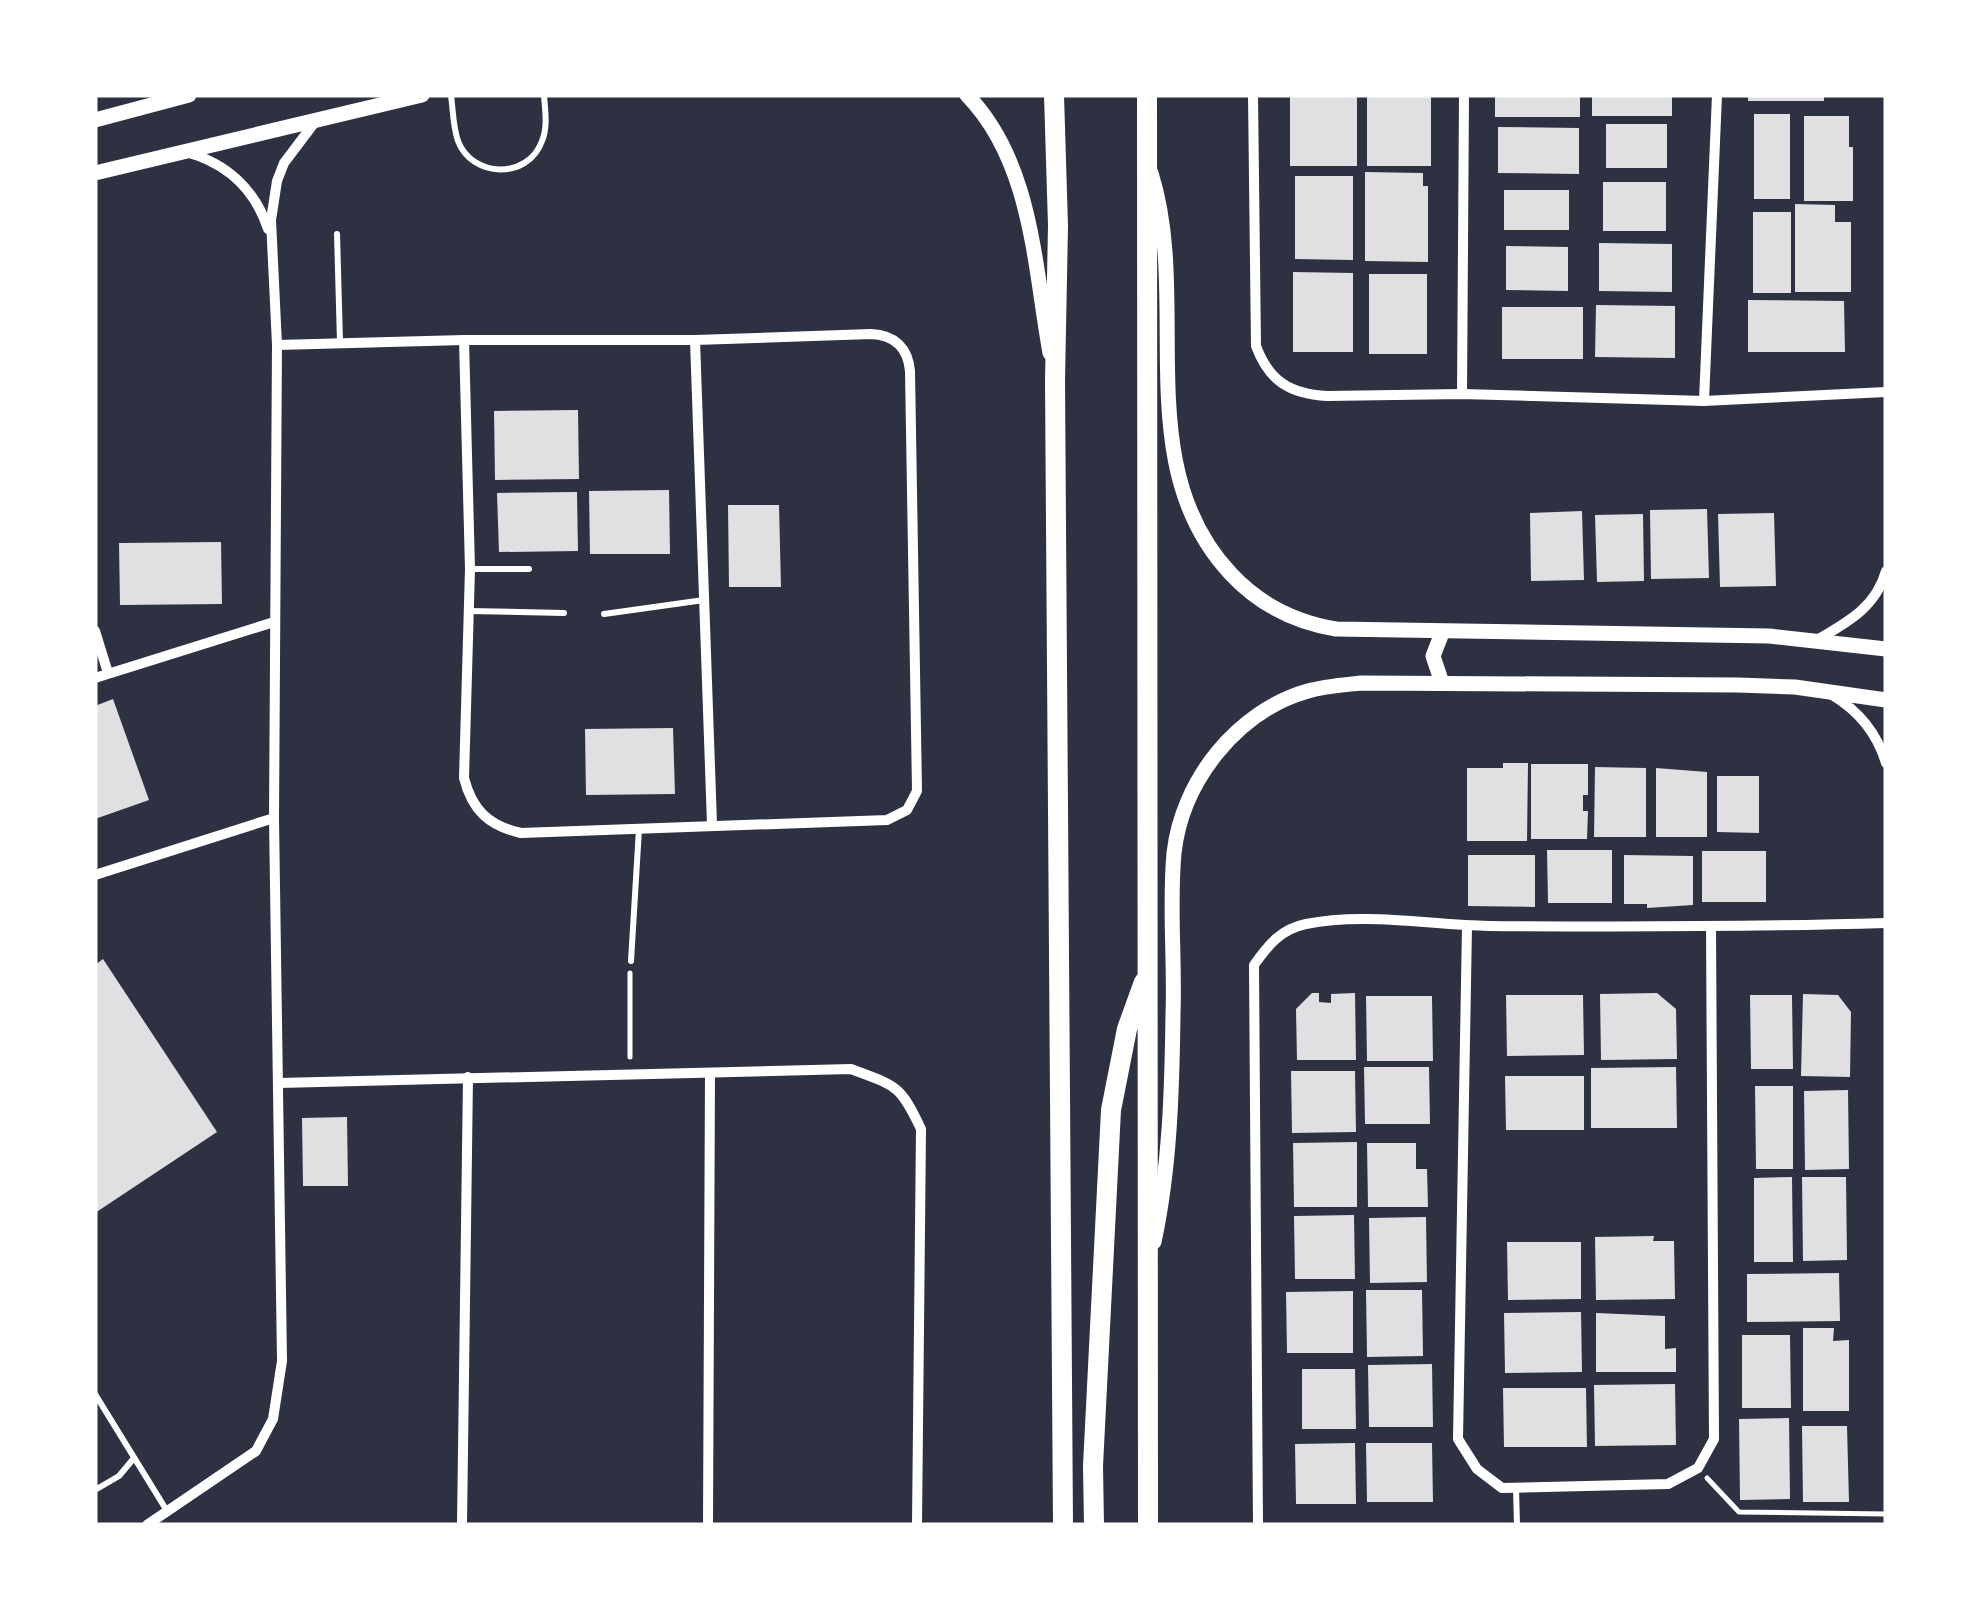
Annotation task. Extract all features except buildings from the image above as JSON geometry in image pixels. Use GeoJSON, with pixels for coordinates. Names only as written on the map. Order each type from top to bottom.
{"type":"FeatureCollection","features":[{"type":"Feature","properties":{"kind":"main road"},"geometry":{"type":"LineString","coordinates":[[1054,95],[1058,226],[1055,381],[1064,1525]]}},
{"type":"Feature","properties":{"kind":"main road"},"geometry":{"type":"LineString","coordinates":[[1147,95],[1148,1525]]}},
{"type":"Feature","properties":{"kind":"main road"},"geometry":{"type":"LineString","coordinates":[[1094,1525],[1093,1466],[1111,1110],[1127,1030],[1149,970]]}},
{"type":"Feature","properties":{"kind":"street"},"geometry":{"type":"LineString","coordinates":[[95,120],[189,95]]}},
{"type":"Feature","properties":{"kind":"street"},"geometry":{"type":"LineString","coordinates":[[95,173],[422,95]]}},
{"type":"Feature","properties":{"kind":"street"},"geometry":{"type":"LineString","coordinates":[[966,95],[998,134],[1020,185],[1055,381]]}},
{"type":"Feature","properties":{"kind":"street"},"geometry":{"type":"LineString","coordinates":[[1254,95],[1254,328],[1262,362],[1286,388],[1304,395],[1462,394],[1704,401],[1886,392]]}},
{"type":"Feature","properties":{"kind":"street"},"geometry":{"type":"LineString","coordinates":[[1462,394],[1464,95]]}},
{"type":"Feature","properties":{"kind":"street"},"geometry":{"type":"LineString","coordinates":[[1704,401],[1717,95]]}},
{"type":"Feature","properties":{"kind":"street"},"geometry":{"type":"LineString","coordinates":[[147,1525],[256,1451],[273,1419],[282,1361],[274,818],[277,346],[270,220],[277,181],[294,146],[320,117]]}},
{"type":"Feature","properties":{"kind":"street"},"geometry":{"type":"LineString","coordinates":[[182,151],[213,162],[240,181],[260,208],[271,239]]}},
{"type":"Feature","properties":{"kind":"street"},"geometry":{"type":"LineString","coordinates":[[1146,155],[1158,194],[1165,250],[1174,450],[1186,504],[1203,540],[1260,601],[1298,620],[1336,630],[1769,636],[1886,649]]}},
{"type":"Feature","properties":{"kind":"street"},"geometry":{"type":"LineString","coordinates":[[277,346],[340,342],[464,340],[695,340],[883,335],[903,348],[910,371],[916,791],[906,810],[887,820],[521,833],[489,822],[476,810],[464,778],[470,569],[464,340]]}},
{"type":"Feature","properties":{"kind":"street"},"geometry":{"type":"LineString","coordinates":[[695,340],[712,824]]}},
{"type":"Feature","properties":{"kind":"street"},"geometry":{"type":"LineString","coordinates":[[1817,640],[1868,606],[1886,571]]}},
{"type":"Feature","properties":{"kind":"street"},"geometry":{"type":"LineString","coordinates":[[95,678],[274,622]]}},
{"type":"Feature","properties":{"kind":"street"},"geometry":{"type":"LineString","coordinates":[[95,631],[108,673]]}},
{"type":"Feature","properties":{"kind":"street"},"geometry":{"type":"LineString","coordinates":[[1442,632],[1433,656],[1442,683]]}},
{"type":"Feature","properties":{"kind":"street"},"geometry":{"type":"LineString","coordinates":[[1146,1280],[1168,1161],[1174,850],[1179,826],[1198,781],[1218,752],[1244,726],[1296,695],[1347,684],[1738,684],[1822,690],[1886,700]]}},
{"type":"Feature","properties":{"kind":"street"},"geometry":{"type":"LineString","coordinates":[[1822,690],[1866,723],[1878,740],[1886,763]]}},
{"type":"Feature","properties":{"kind":"street"},"geometry":{"type":"LineString","coordinates":[[95,875],[274,818]]}},
{"type":"Feature","properties":{"kind":"street"},"geometry":{"type":"LineString","coordinates":[[1258,1525],[1254,965],[1271,940],[1300,924],[1332,920],[1467,926],[1711,928],[1886,923]]}},
{"type":"Feature","properties":{"kind":"street"},"geometry":{"type":"LineString","coordinates":[[1467,926],[1458,1440],[1476,1468],[1502,1488],[1668,1484],[1698,1468],[1714,1438],[1711,928]]}},
{"type":"Feature","properties":{"kind":"street"},"geometry":{"type":"LineString","coordinates":[[279,1083],[851,1069],[887,1082],[906,1096],[921,1128],[916,1525]]}},
{"type":"Feature","properties":{"kind":"street"},"geometry":{"type":"LineString","coordinates":[[708,1525],[710,1073]]}},
{"type":"Feature","properties":{"kind":"street"},"geometry":{"type":"LineString","coordinates":[[462,1525],[468,1077]]}},
{"type":"Feature","properties":{"kind":"lane"},"geometry":{"type":"LineString","coordinates":[[451,95],[455,130],[466,155],[488,169],[502,170],[515,168],[536,153],[546,128],[544,95]]}},
{"type":"Feature","properties":{"kind":"lane"},"geometry":{"type":"LineString","coordinates":[[337,234],[340,342]]}},
{"type":"Feature","properties":{"kind":"lane"},"geometry":{"type":"LineString","coordinates":[[470,569],[529,569]]}},
{"type":"Feature","properties":{"kind":"lane"},"geometry":{"type":"LineString","coordinates":[[604,614],[704,600]]}},
{"type":"Feature","properties":{"kind":"lane"},"geometry":{"type":"LineString","coordinates":[[468,612],[564,613]]}},
{"type":"Feature","properties":{"kind":"lane"},"geometry":{"type":"LineString","coordinates":[[630,961],[640,829]]}},
{"type":"Feature","properties":{"kind":"lane"},"geometry":{"type":"LineString","coordinates":[[95,1394],[168,1512]]}},
{"type":"Feature","properties":{"kind":"lane"},"geometry":{"type":"LineString","coordinates":[[95,1490],[119,1476],[134,1458]]}},
{"type":"Feature","properties":{"kind":"lane"},"geometry":{"type":"LineString","coordinates":[[1516,1488],[1517,1525]]}},
{"type":"Feature","properties":{"kind":"path"},"geometry":{"type":"LineString","coordinates":[[630,961],[630,1074]]}},
{"type":"Feature","properties":{"kind":"path"},"geometry":{"type":"LineString","coordinates":[[1698,1468],[1739,1512],[1886,1514]]}}]}
